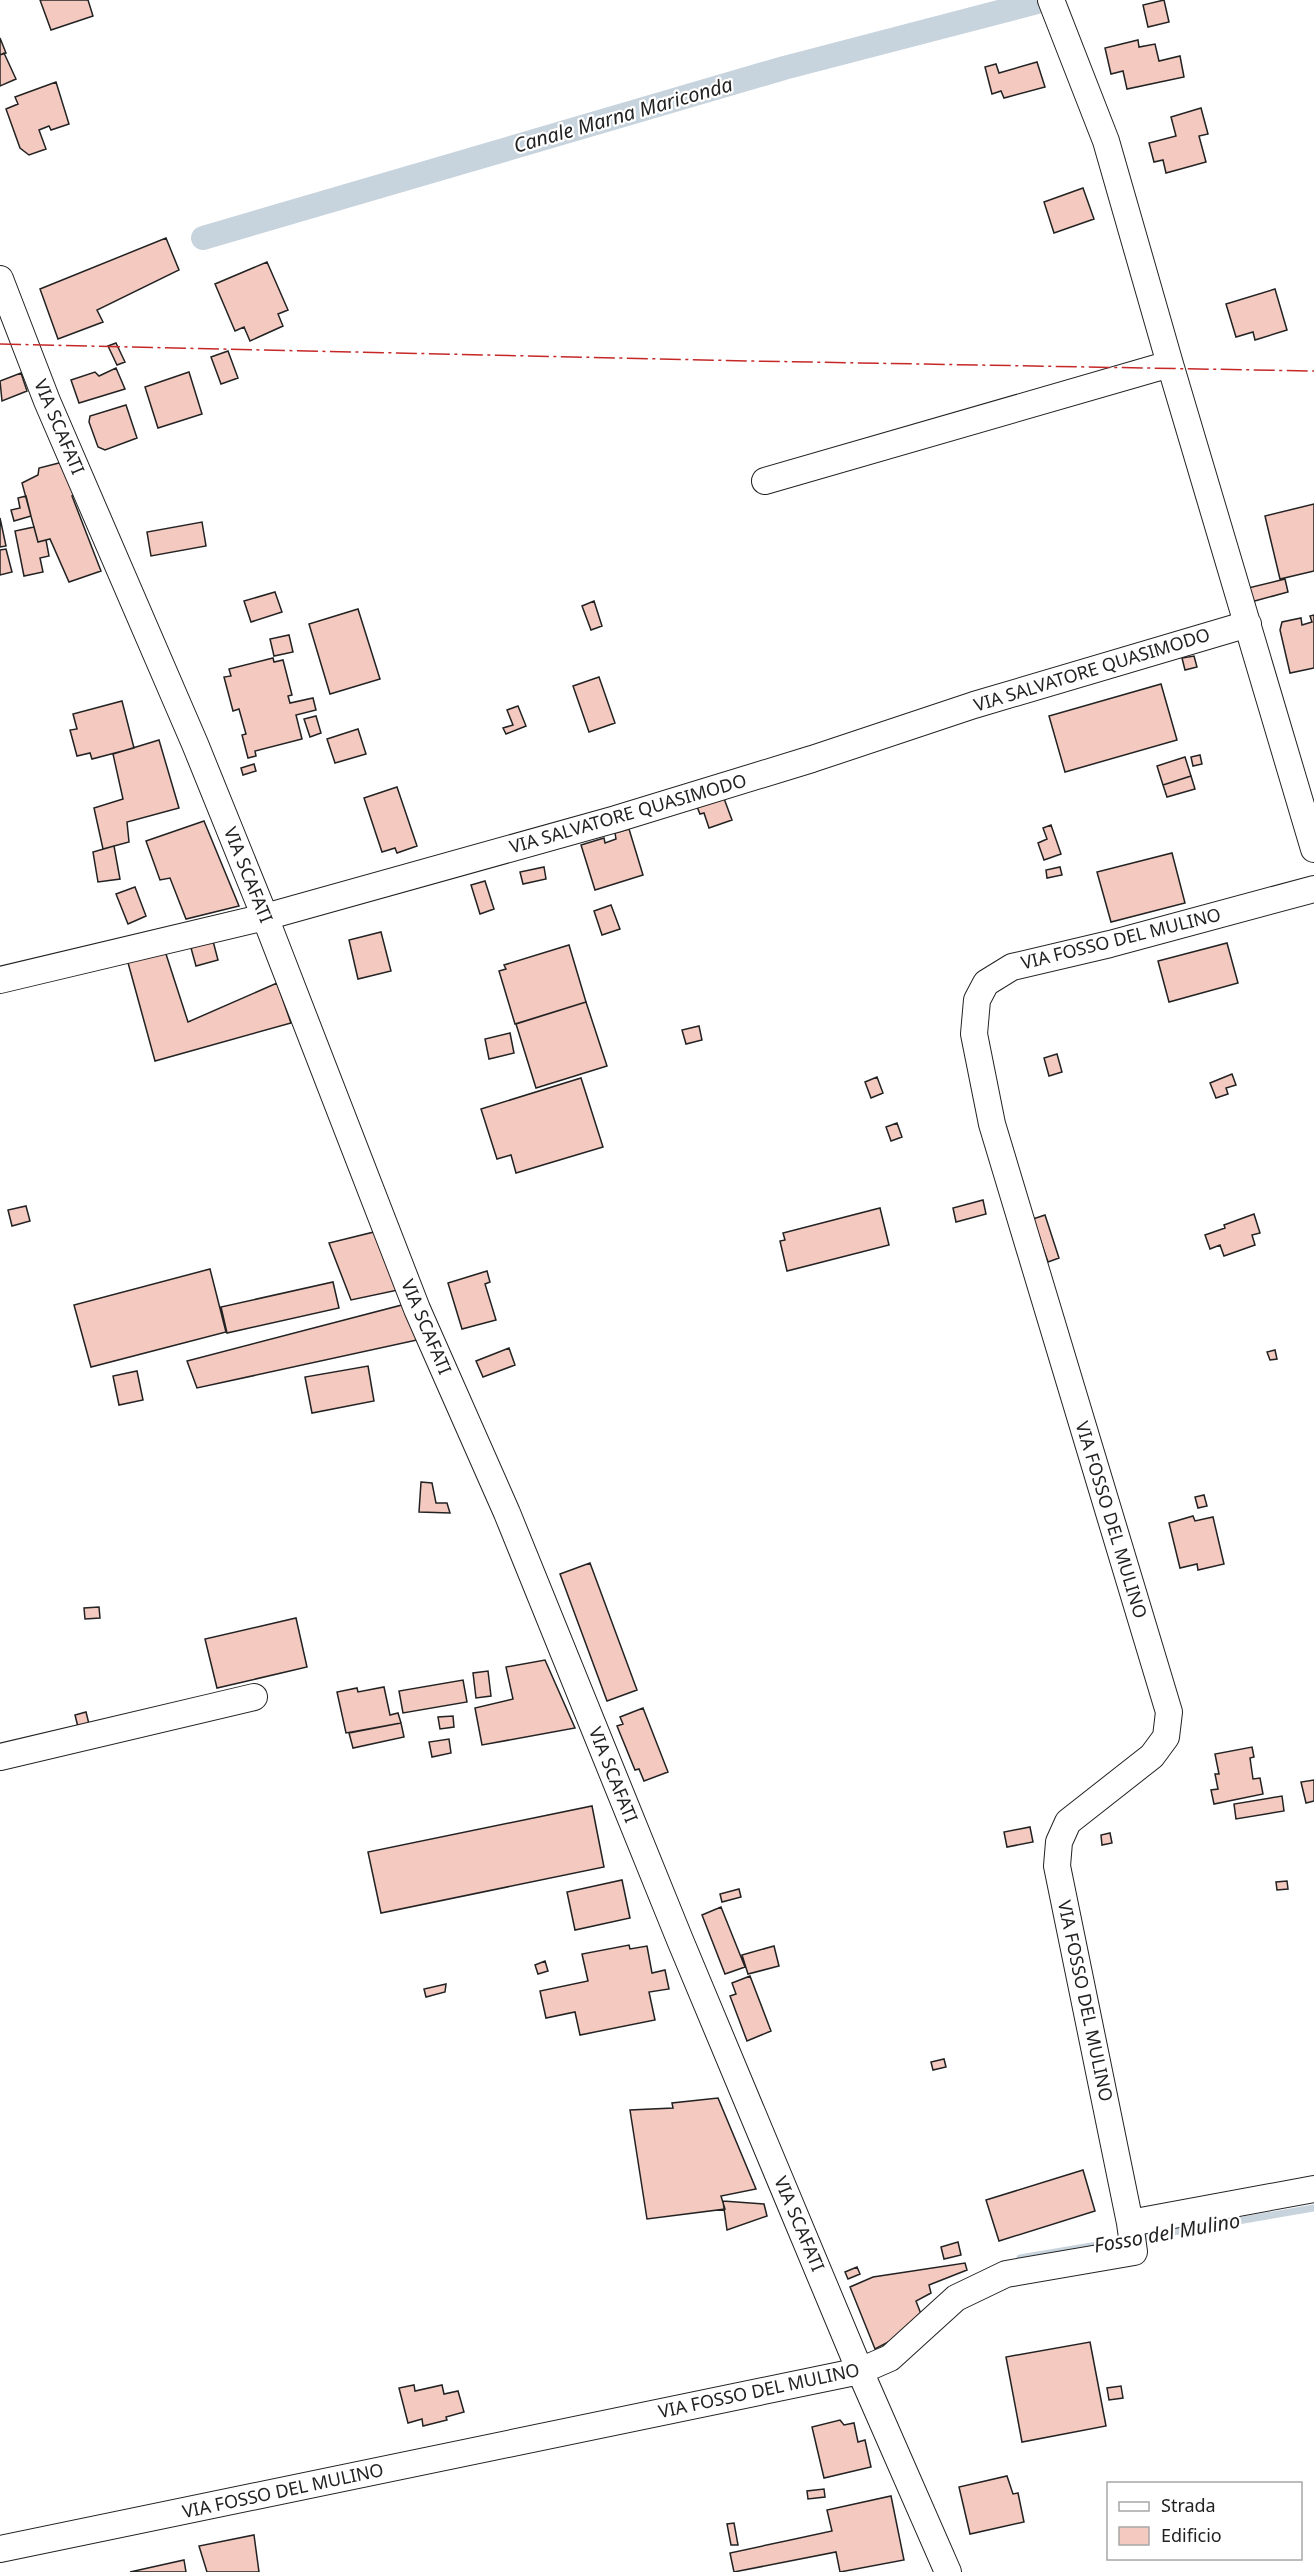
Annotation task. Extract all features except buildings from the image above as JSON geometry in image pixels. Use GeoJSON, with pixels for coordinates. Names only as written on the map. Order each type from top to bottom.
{"type":"FeatureCollection","features":[{"type":"Feature","properties":{"kind":"street"},"geometry":{"type":"LineString","coordinates":[[1051,0],[1106,141],[1314,849]]}},
{"type":"Feature","properties":{"kind":"street","name":"VIA SCAFATI"},"geometry":{"type":"LineString","coordinates":[[0,279],[47,401],[195,744],[265,917],[417,1309],[507,1513],[680,1940],[860,2371],[948,2572]]}},
{"type":"Feature","properties":{"kind":"street"},"geometry":{"type":"LineString","coordinates":[[765,481],[1170,364]]}},
{"type":"Feature","properties":{"kind":"street","name":"VIA SALVATORE QUASIMODO"},"geometry":{"type":"LineString","coordinates":[[0,980],[265,917],[616,819],[812,759],[974,705],[1248,624]]}},
{"type":"Feature","properties":{"kind":"street","name":"VIA FOSSO DEL MULINO"},"geometry":{"type":"LineString","coordinates":[[0,2549],[860,2371],[890,2358],[956,2298],[1006,2274],[1134,2252],[1057,1866],[1058,1850],[1068,1822],[1152,1756],[1166,1737],[1169,1712],[992,1124],[974,1034],[977,1000],[986,983],[1012,967],[1110,944],[1314,889]]}},
{"type":"Feature","properties":{"kind":"street"},"geometry":{"type":"LineString","coordinates":[[0,1756],[254,1697]]}},
{"type":"Feature","properties":{"kind":"street"},"geometry":{"type":"LineString","coordinates":[[1130,2223],[1314,2189]]}},
{"type":"Feature","properties":{"kind":"waterway","name":"Canale Marna Mariconda"},"geometry":{"type":"LineString","coordinates":[[203,238],[784,68],[1045,0]]}},
{"type":"Feature","properties":{"kind":"waterway","name":"Fosso del Mulino"},"geometry":{"type":"LineString","coordinates":[[1138,2238],[1314,2208]]}},
{"type":"Feature","properties":{"kind":"waterway","name":"Fosso del Mulino"},"geometry":{"type":"LineString","coordinates":[[1020,2258],[1127,2240]]}},
{"type":"Feature","properties":{"kind":"power"},"geometry":{"type":"LineString","coordinates":[[0,344],[1314,371]]}}]}
